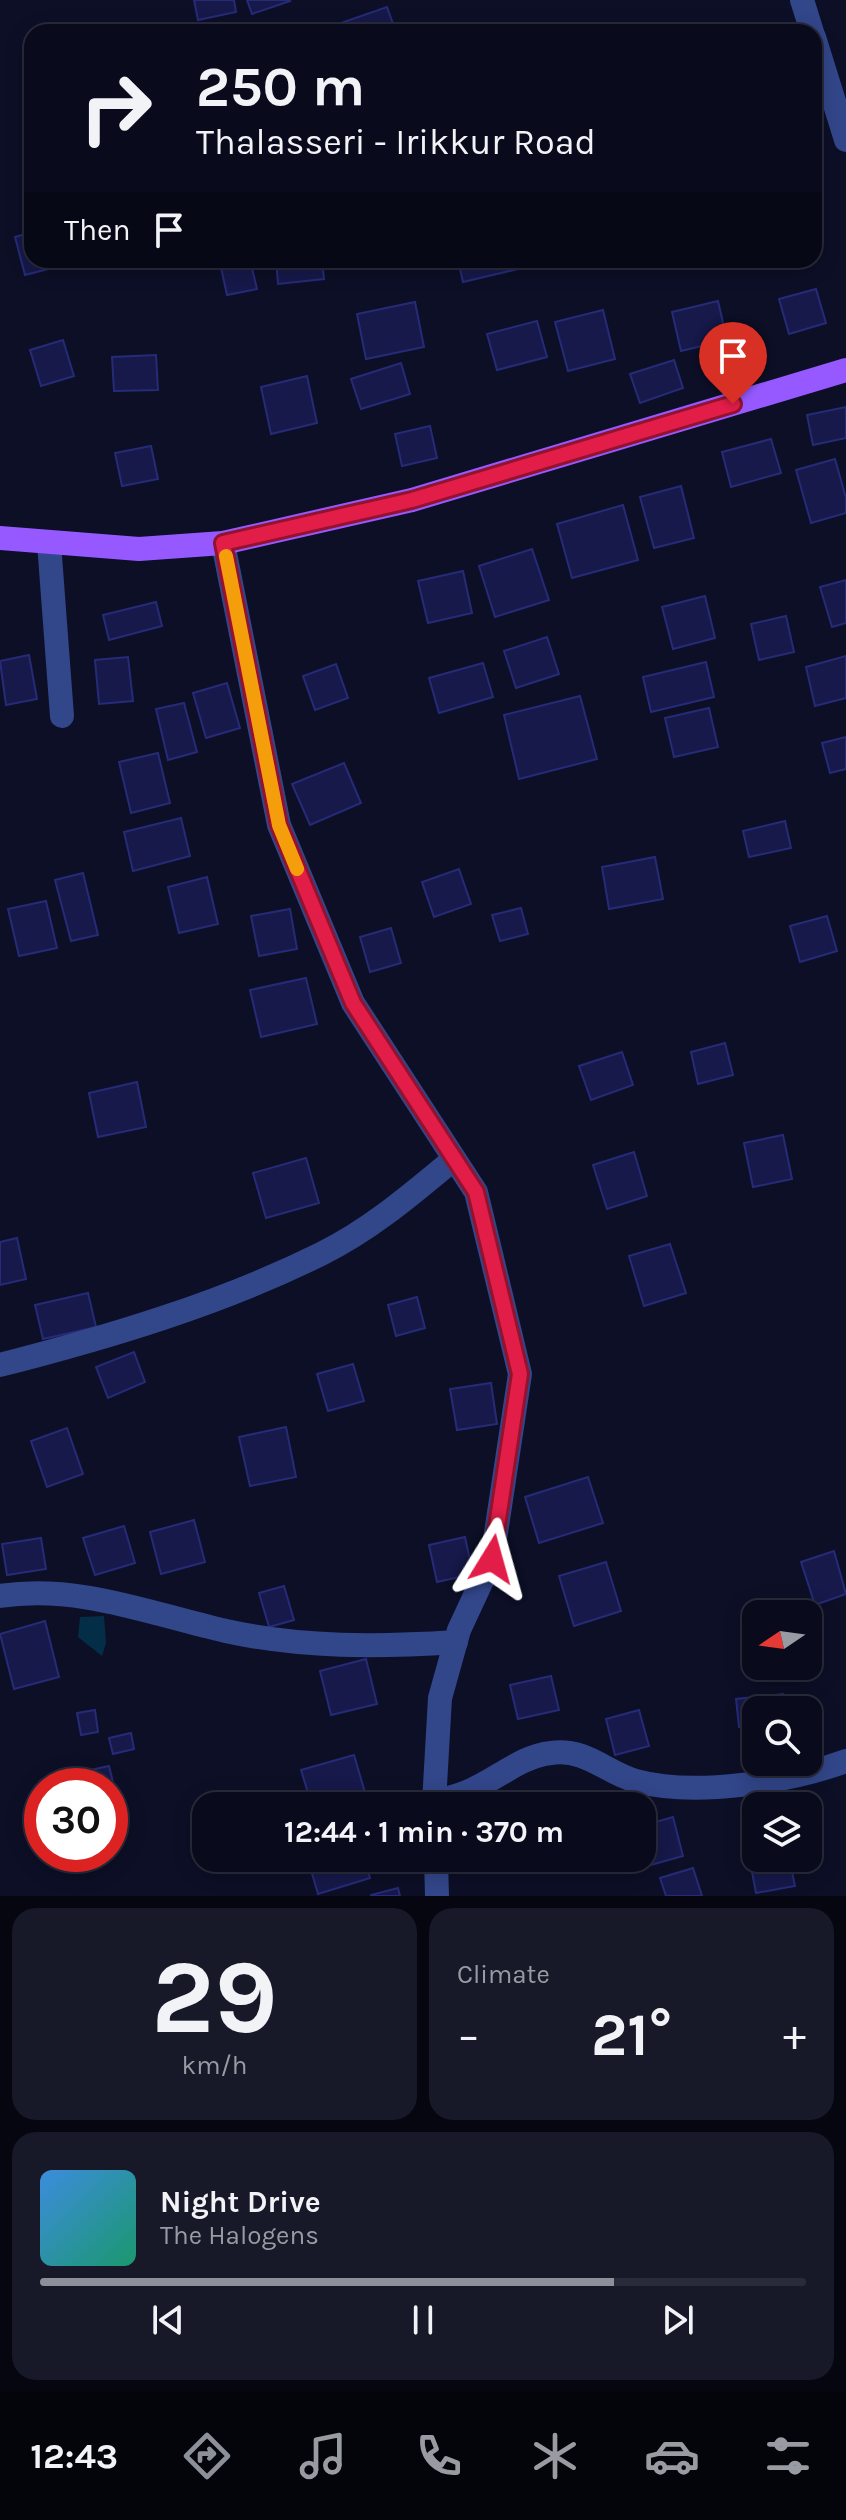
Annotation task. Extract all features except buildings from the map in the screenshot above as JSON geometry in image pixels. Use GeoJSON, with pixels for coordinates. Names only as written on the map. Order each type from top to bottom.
{"type":"FeatureCollection","features":[{"type":"Feature","properties":{"kind":"main road"},"geometry":{"type":"LineString","coordinates":[[0,538],[156,549],[223,543],[412,500],[846,370]]}},
{"type":"Feature","properties":{"kind":"street"},"geometry":{"type":"LineString","coordinates":[[802,0],[810,24]]}},
{"type":"Feature","properties":{"kind":"street"},"geometry":{"type":"LineString","coordinates":[[822,63],[846,140]]}},
{"type":"Feature","properties":{"kind":"street"},"geometry":{"type":"LineString","coordinates":[[49,543],[62,716]]}},
{"type":"Feature","properties":{"kind":"street"},"geometry":{"type":"LineString","coordinates":[[223,543],[279,825],[353,1003],[476,1192],[520,1374],[492,1559],[456,1642],[440,1698],[435,1792]]}},
{"type":"Feature","properties":{"kind":"street"},"geometry":{"type":"LineString","coordinates":[[0,1365],[70,1349],[139,1326],[322,1254],[398,1207],[454,1159]]}},
{"type":"Feature","properties":{"kind":"street"},"geometry":{"type":"LineString","coordinates":[[0,1596],[31,1591],[81,1595],[228,1632],[312,1644],[387,1647],[456,1642]]}},
{"type":"Feature","properties":{"kind":"street"},"geometry":{"type":"LineString","coordinates":[[465,1792],[510,1767],[552,1753],[594,1758],[619,1776],[658,1787],[756,1783],[805,1776],[846,1761]]}},
{"type":"Feature","properties":{"kind":"street"},"geometry":{"type":"LineString","coordinates":[[436,1872],[437,1896]]}},
{"type":"Feature","properties":{"kind":"water"},"geometry":{"type":"Polygon","coordinates":[[[104,1616],[106,1643],[102,1656],[78,1637],[80,1617],[104,1616]]]}},
{"type":"Feature","properties":{"kind":"slow traffic"},"geometry":{"type":"LineString","coordinates":[[226,556],[279,825],[297,869]]}},
{"type":"Feature","properties":{"kind":"route"},"geometry":{"type":"LineString","coordinates":[[492,1559],[520,1374],[476,1192],[353,1003],[279,825],[223,543],[412,500],[733,404]]}}]}
